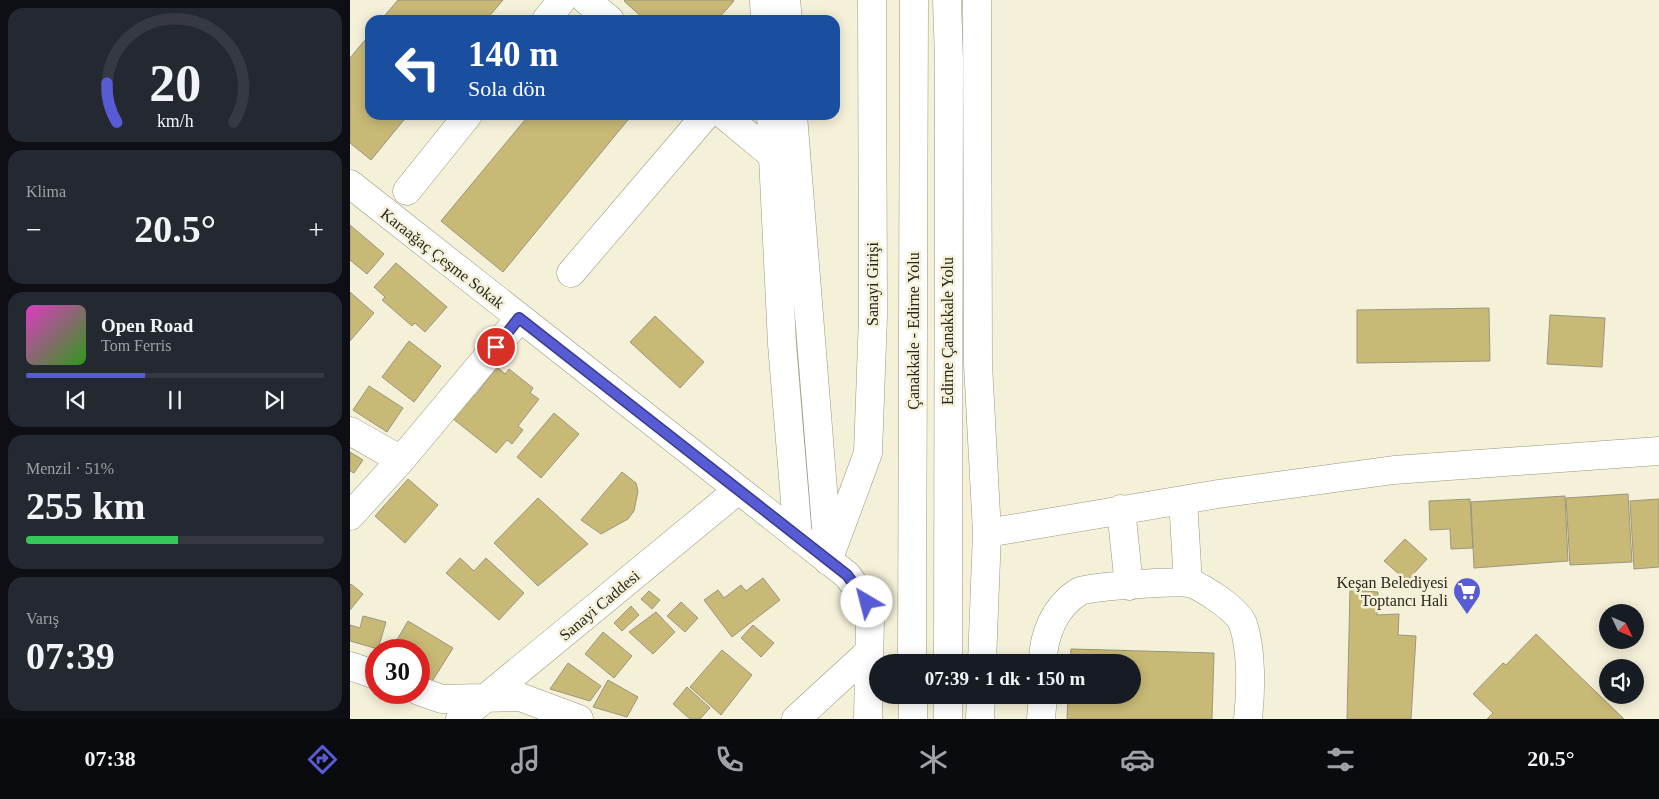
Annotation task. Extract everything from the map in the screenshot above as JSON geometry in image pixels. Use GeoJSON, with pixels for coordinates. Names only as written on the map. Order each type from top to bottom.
{"type":"FeatureCollection","features":[{"type":"Feature","properties":{"kind":"main road"},"geometry":{"type":"LineString","coordinates":[[550,15],[562,0]]}},
{"type":"Feature","properties":{"kind":"main road"},"geometry":{"type":"LineString","coordinates":[[586,0],[604,15]]}},
{"type":"Feature","properties":{"kind":"main road"},"geometry":{"type":"LineString","coordinates":[[764,0],[765,15]]}},
{"type":"Feature","properties":{"kind":"main road"},"geometry":{"type":"LineString","coordinates":[[786,0],[788,15]]}},
{"type":"Feature","properties":{"kind":"main road","name":"Sanayi Girişi"},"geometry":{"type":"LineString","coordinates":[[828,561],[868,453],[873,316],[872,0]]}},
{"type":"Feature","properties":{"kind":"main road","name":"Çanakkale - Edirne Yolu"},"geometry":{"type":"LineString","coordinates":[[912,654],[914,0]]}},
{"type":"Feature","properties":{"kind":"main road","name":"Edirne Çanakkale Yolu"},"geometry":{"type":"LineString","coordinates":[[947,0],[949,59],[948,654]]}},
{"type":"Feature","properties":{"kind":"main road"},"geometry":{"type":"LineString","coordinates":[[977,0],[978,364],[987,533],[982,654]]}},
{"type":"Feature","properties":{"kind":"main road"},"geometry":{"type":"LineString","coordinates":[[407,191],[464,120]]}},
{"type":"Feature","properties":{"kind":"main road"},"geometry":{"type":"LineString","coordinates":[[571,273],[702,120]]}},
{"type":"Feature","properties":{"kind":"main road"},"geometry":{"type":"LineString","coordinates":[[730,120],[797,175]]}},
{"type":"Feature","properties":{"kind":"main road"},"geometry":{"type":"LineString","coordinates":[[771,120],[782,344],[798,537]]}},
{"type":"Feature","properties":{"kind":"main road"},"geometry":{"type":"LineString","coordinates":[[793,120],[828,561]]}},
{"type":"Feature","properties":{"kind":"main road","name":"Karaağaç Çeşme Sokak"},"geometry":{"type":"LineString","coordinates":[[350,184],[847,575],[867,602],[869,652],[868,719]]}},
{"type":"Feature","properties":{"kind":"main road"},"geometry":{"type":"LineString","coordinates":[[350,516],[401,460],[519,318]]}},
{"type":"Feature","properties":{"kind":"main road"},"geometry":{"type":"LineString","coordinates":[[350,431],[401,460]]}},
{"type":"Feature","properties":{"kind":"main road"},"geometry":{"type":"LineString","coordinates":[[987,533],[1121,509],[1394,470],[1659,451]]}},
{"type":"Feature","properties":{"kind":"main road","name":"Sanayi Caddesi"},"geometry":{"type":"LineString","coordinates":[[460,719],[488,698],[738,490]]}},
{"type":"Feature","properties":{"kind":"main road"},"geometry":{"type":"LineString","coordinates":[[1183,500],[1188,583]]}},
{"type":"Feature","properties":{"kind":"main road"},"geometry":{"type":"LineString","coordinates":[[1121,509],[1129,586]]}},
{"type":"Feature","properties":{"kind":"main road"},"geometry":{"type":"LineString","coordinates":[[1043,654],[1049,628],[1058,610],[1081,591],[1188,583],[1225,604],[1243,623],[1251,686],[1248,719]]}},
{"type":"Feature","properties":{"kind":"main road"},"geometry":{"type":"LineString","coordinates":[[796,719],[869,652]]}},
{"type":"Feature","properties":{"kind":"main road"},"geometry":{"type":"LineString","coordinates":[[350,666],[365,671]]}},
{"type":"Feature","properties":{"kind":"main road"},"geometry":{"type":"LineString","coordinates":[[430,695],[442,699],[520,697],[579,719]]}},
{"type":"Feature","properties":{"kind":"main road"},"geometry":{"type":"LineString","coordinates":[[913,704],[913,719]]}},
{"type":"Feature","properties":{"kind":"main road"},"geometry":{"type":"LineString","coordinates":[[948,704],[948,719]]}},
{"type":"Feature","properties":{"kind":"main road"},"geometry":{"type":"LineString","coordinates":[[980,719],[981,704]]}},
{"type":"Feature","properties":{"kind":"main road"},"geometry":{"type":"LineString","coordinates":[[1042,704],[1042,719]]}},
{"type":"Feature","properties":{"kind":"building"},"geometry":{"type":"Polygon","coordinates":[[[398,0],[503,0],[490,15],[385,15],[398,0]]]}},
{"type":"Feature","properties":{"kind":"building"},"geometry":{"type":"Polygon","coordinates":[[[624,1],[734,1],[721,15],[639,15],[624,1]]]}},
{"type":"Feature","properties":{"kind":"building"},"geometry":{"type":"Polygon","coordinates":[[[365,40],[365,120],[404,120],[371,160],[350,143],[350,58],[365,40]]]}},
{"type":"Feature","properties":{"kind":"building"},"geometry":{"type":"Polygon","coordinates":[[[525,120],[628,120],[503,272],[441,221],[525,120]]]}},
{"type":"Feature","properties":{"kind":"building"},"geometry":{"type":"Polygon","coordinates":[[[350,225],[384,254],[367,274],[350,260],[350,225]]]}},
{"type":"Feature","properties":{"kind":"building"},"geometry":{"type":"Polygon","coordinates":[[[396,263],[447,307],[425,332],[415,323],[412,326],[382,300],[385,297],[374,287],[396,263]]]}},
{"type":"Feature","properties":{"kind":"building"},"geometry":{"type":"Polygon","coordinates":[[[350,292],[374,313],[350,341],[350,292]]]}},
{"type":"Feature","properties":{"kind":"building"},"geometry":{"type":"Polygon","coordinates":[[[1489,308],[1490,361],[1357,363],[1357,310],[1489,308]]]}},
{"type":"Feature","properties":{"kind":"building"},"geometry":{"type":"Polygon","coordinates":[[[1550,315],[1605,318],[1602,367],[1547,364],[1550,315]]]}},
{"type":"Feature","properties":{"kind":"building"},"geometry":{"type":"Polygon","coordinates":[[[655,316],[704,362],[680,388],[630,342],[655,316]]]}},
{"type":"Feature","properties":{"kind":"building"},"geometry":{"type":"Polygon","coordinates":[[[409,341],[441,366],[414,402],[382,377],[409,341]]]}},
{"type":"Feature","properties":{"kind":"building"},"geometry":{"type":"Polygon","coordinates":[[[497,367],[505,374],[509,369],[533,388],[530,393],[539,399],[518,426],[523,430],[512,444],[507,440],[496,453],[452,418],[471,393],[475,396],[497,367]]]}},
{"type":"Feature","properties":{"kind":"building"},"geometry":{"type":"Polygon","coordinates":[[[369,386],[403,408],[387,432],[353,410],[369,386]]]}},
{"type":"Feature","properties":{"kind":"building"},"geometry":{"type":"Polygon","coordinates":[[[554,413],[579,434],[541,478],[517,457],[554,413]]]}},
{"type":"Feature","properties":{"kind":"building"},"geometry":{"type":"Polygon","coordinates":[[[350,452],[363,460],[354,473],[350,471],[350,452]]]}},
{"type":"Feature","properties":{"kind":"building"},"geometry":{"type":"Polygon","coordinates":[[[622,472],[636,483],[638,491],[634,511],[628,519],[601,534],[581,520],[622,472]]]}},
{"type":"Feature","properties":{"kind":"building"},"geometry":{"type":"Polygon","coordinates":[[[408,479],[438,505],[405,543],[375,516],[408,479]]]}},
{"type":"Feature","properties":{"kind":"building"},"geometry":{"type":"Polygon","coordinates":[[[1628,494],[1632,562],[1570,565],[1566,498],[1628,494]]]}},
{"type":"Feature","properties":{"kind":"building"},"geometry":{"type":"Polygon","coordinates":[[[1565,496],[1568,561],[1474,568],[1471,502],[1565,496]]]}},
{"type":"Feature","properties":{"kind":"building"},"geometry":{"type":"Polygon","coordinates":[[[538,498],[588,544],[538,586],[494,543],[538,498]]]}},
{"type":"Feature","properties":{"kind":"building"},"geometry":{"type":"Polygon","coordinates":[[[1470,499],[1473,548],[1451,549],[1450,529],[1430,530],[1429,501],[1470,499]]]}},
{"type":"Feature","properties":{"kind":"building"},"geometry":{"type":"Polygon","coordinates":[[[1659,499],[1659,567],[1634,569],[1630,501],[1659,499]]]}},
{"type":"Feature","properties":{"kind":"building"},"geometry":{"type":"Polygon","coordinates":[[[1405,539],[1427,559],[1407,581],[1384,561],[1405,539]]]}},
{"type":"Feature","properties":{"kind":"building"},"geometry":{"type":"Polygon","coordinates":[[[460,558],[474,571],[486,558],[524,593],[499,620],[446,573],[460,558]]]}},
{"type":"Feature","properties":{"kind":"building"},"geometry":{"type":"Polygon","coordinates":[[[763,578],[780,600],[732,637],[704,600],[718,590],[724,598],[741,585],[746,591],[763,578]]]}},
{"type":"Feature","properties":{"kind":"building"},"geometry":{"type":"Polygon","coordinates":[[[350,585],[363,594],[350,610],[350,585]]]}},
{"type":"Feature","properties":{"kind":"building"},"geometry":{"type":"Polygon","coordinates":[[[1350,590],[1378,592],[1377,615],[1399,614],[1398,635],[1416,636],[1411,719],[1347,719],[1350,590]]]}},
{"type":"Feature","properties":{"kind":"building"},"geometry":{"type":"Polygon","coordinates":[[[649,591],[660,600],[652,609],[641,599],[649,591]]]}},
{"type":"Feature","properties":{"kind":"building"},"geometry":{"type":"Polygon","coordinates":[[[681,602],[698,618],[685,632],[667,616],[681,602]]]}},
{"type":"Feature","properties":{"kind":"building"},"geometry":{"type":"Polygon","coordinates":[[[631,606],[639,615],[622,631],[614,623],[631,606]]]}},
{"type":"Feature","properties":{"kind":"building"},"geometry":{"type":"Polygon","coordinates":[[[656,612],[675,632],[653,654],[629,632],[656,612]]]}},
{"type":"Feature","properties":{"kind":"building"},"geometry":{"type":"Polygon","coordinates":[[[363,616],[386,622],[381,639],[365,639],[365,645],[350,641],[350,625],[360,628],[363,616]]]}},
{"type":"Feature","properties":{"kind":"building"},"geometry":{"type":"Polygon","coordinates":[[[408,621],[453,648],[431,683],[430,639],[397,639],[408,621]]]}},
{"type":"Feature","properties":{"kind":"building"},"geometry":{"type":"Polygon","coordinates":[[[753,625],[774,643],[761,657],[741,638],[753,625]]]}},
{"type":"Feature","properties":{"kind":"building"},"geometry":{"type":"Polygon","coordinates":[[[603,632],[632,656],[614,678],[585,654],[603,632]]]}},
{"type":"Feature","properties":{"kind":"building"},"geometry":{"type":"Polygon","coordinates":[[[1536,634],[1599,695],[1599,704],[1608,704],[1624,719],[1487,719],[1493,713],[1473,694],[1503,663],[1506,665],[1536,634]]]}},
{"type":"Feature","properties":{"kind":"building"},"geometry":{"type":"Polygon","coordinates":[[[1071,649],[1214,653],[1212,719],[1067,719],[1068,704],[1141,704],[1141,654],[1071,654],[1071,649]]]}},
{"type":"Feature","properties":{"kind":"building"},"geometry":{"type":"Polygon","coordinates":[[[722,650],[752,675],[721,715],[690,687],[722,650]]]}},
{"type":"Feature","properties":{"kind":"building"},"geometry":{"type":"Polygon","coordinates":[[[568,663],[601,686],[590,701],[550,689],[568,663]]]}},
{"type":"Feature","properties":{"kind":"building"},"geometry":{"type":"Polygon","coordinates":[[[608,680],[638,697],[627,717],[593,707],[608,680]]]}},
{"type":"Feature","properties":{"kind":"building"},"geometry":{"type":"Polygon","coordinates":[[[687,687],[710,708],[700,719],[690,719],[673,704],[687,687]]]}},
{"type":"Feature","properties":{"kind":"place","name":"Keşan Belediyesi Toptancı Hali"},"geometry":{"type":"Point","coordinates":[1467,615]}},
{"type":"Feature","properties":{"kind":"route"},"geometry":{"type":"LineString","coordinates":[[496,347],[519,318],[847,575],[861,591],[867,602]]}}]}
